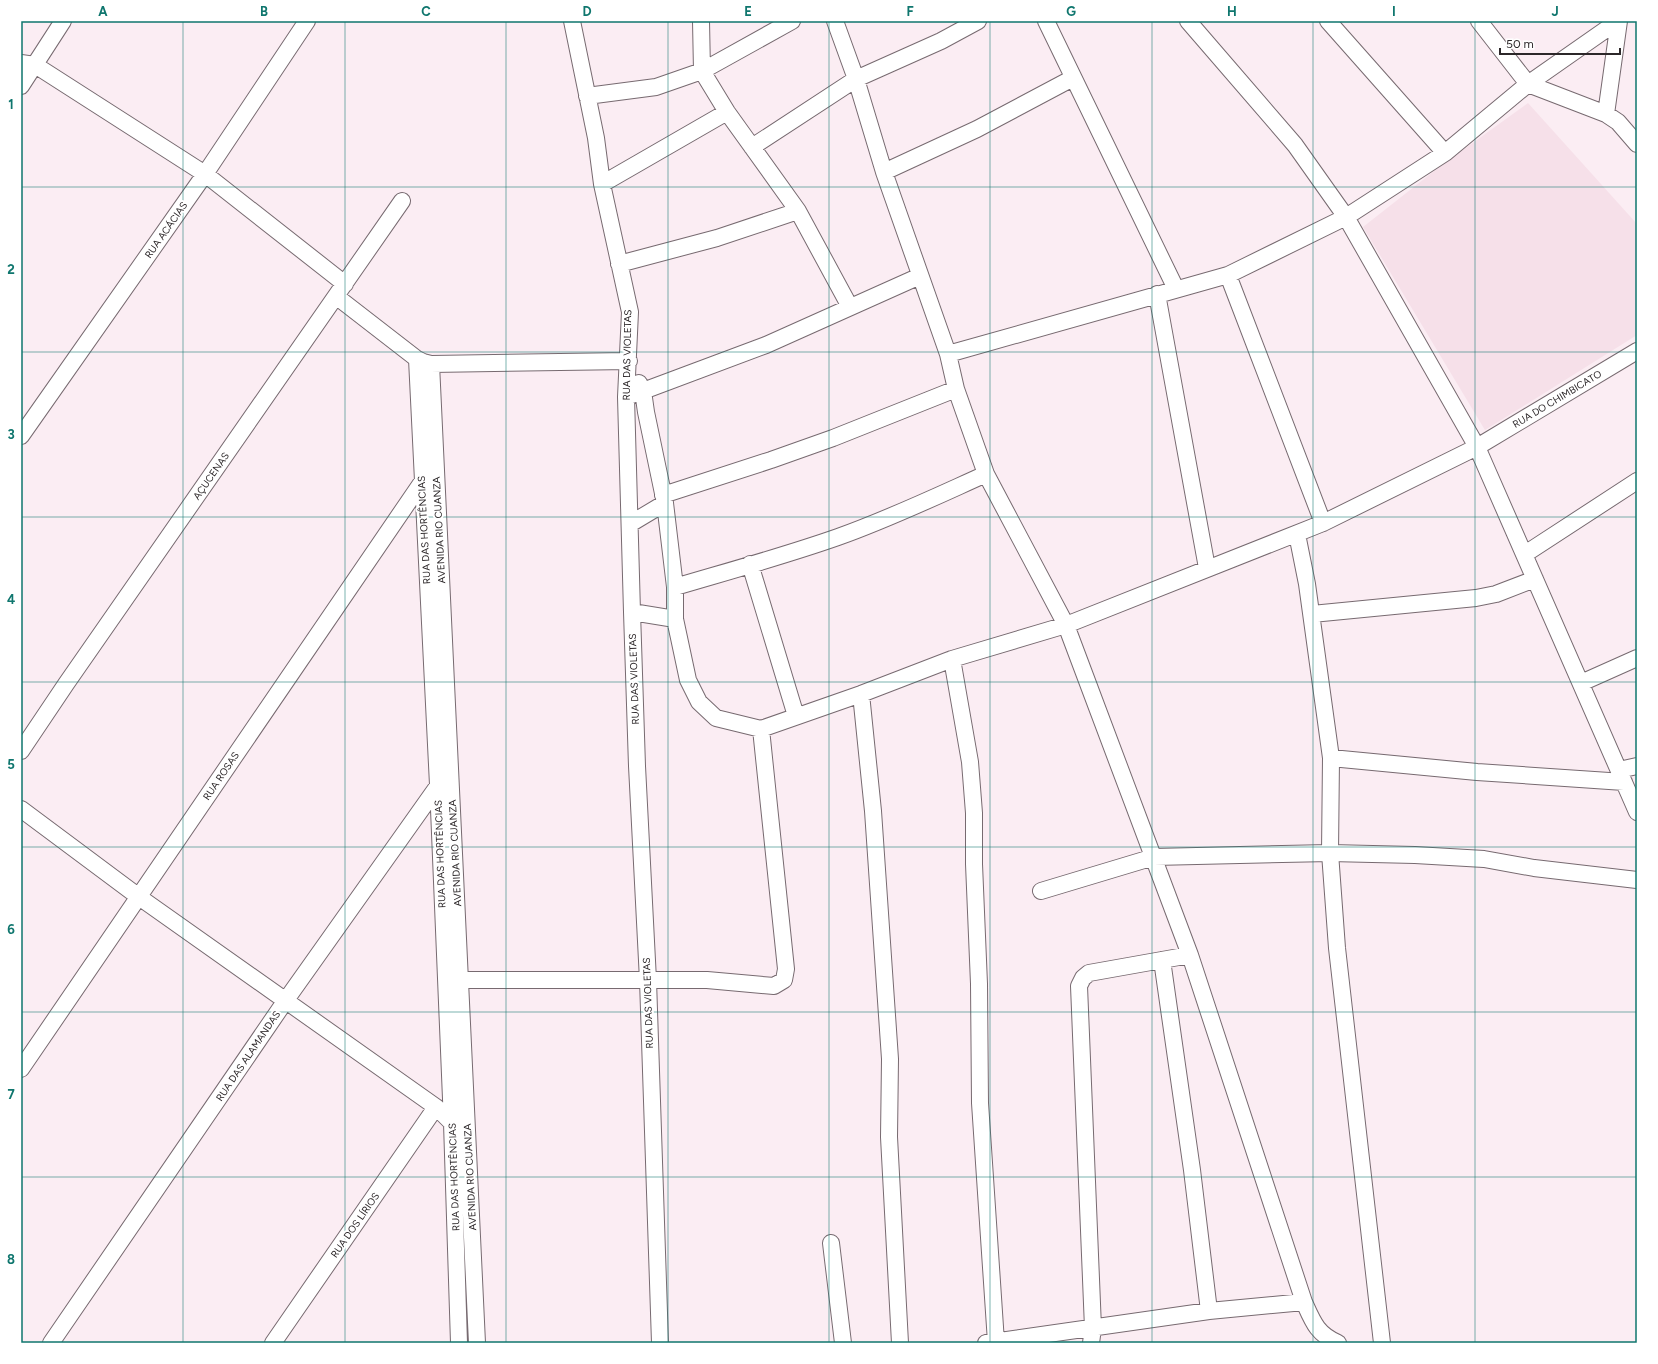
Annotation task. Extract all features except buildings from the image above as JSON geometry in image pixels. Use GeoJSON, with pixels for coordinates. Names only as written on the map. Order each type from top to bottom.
{"type":"FeatureCollection","features":[{"type":"Feature","properties":{"kind":"street"},"geometry":{"type":"LineString","coordinates":[[21,86],[28,64],[63,21]]}},
{"type":"Feature","properties":{"kind":"street","name":"RUA ACÁCIAS"},"geometry":{"type":"LineString","coordinates":[[21,436],[205,174],[307,21]]}},
{"type":"Feature","properties":{"kind":"street","name":"RUA DAS VIOLETAS"},"geometry":{"type":"LineString","coordinates":[[572,21],[596,138],[602,184],[630,312],[629,361],[626,397],[632,612],[637,766],[648,980],[660,1343]]}},
{"type":"Feature","properties":{"kind":"street"},"geometry":{"type":"LineString","coordinates":[[701,21],[702,71],[727,112],[798,211],[850,307]]}},
{"type":"Feature","properties":{"kind":"street"},"geometry":{"type":"LineString","coordinates":[[587,96],[656,88],[702,71],[792,21]]}},
{"type":"Feature","properties":{"kind":"street"},"geometry":{"type":"LineString","coordinates":[[835,21],[856,78],[884,172],[948,354],[956,389],[986,474],[1066,625],[1190,955],[1304,1302],[1315,1324],[1327,1338],[1338,1343]]}},
{"type":"Feature","properties":{"kind":"street"},"geometry":{"type":"LineString","coordinates":[[752,147],[856,78],[941,41],[978,21]]}},
{"type":"Feature","properties":{"kind":"street"},"geometry":{"type":"LineString","coordinates":[[1046,21],[1176,289]]}},
{"type":"Feature","properties":{"kind":"street"},"geometry":{"type":"LineString","coordinates":[[1188,21],[1295,146],[1346,217],[1477,447],[1637,812]]}},
{"type":"Feature","properties":{"kind":"street"},"geometry":{"type":"LineString","coordinates":[[1328,21],[1444,153]]}},
{"type":"Feature","properties":{"kind":"street"},"geometry":{"type":"LineString","coordinates":[[1479,21],[1528,84],[1606,114],[1618,122],[1637,144]]}},
{"type":"Feature","properties":{"kind":"street"},"geometry":{"type":"LineString","coordinates":[[948,354],[1228,275],[1346,217],[1444,153],[1528,84],[1619,21]]}},
{"type":"Feature","properties":{"kind":"street"},"geometry":{"type":"LineString","coordinates":[[1606,114],[1619,21]]}},
{"type":"Feature","properties":{"kind":"street"},"geometry":{"type":"LineString","coordinates":[[28,64],[205,174],[341,290],[422,362],[629,361],[643,391],[664,499],[675,587],[675,619],[688,680],[699,702],[716,718],[761,729],[786,969],[784,980],[774,986],[707,980],[461,980]]}},
{"type":"Feature","properties":{"kind":"street"},"geometry":{"type":"LineString","coordinates":[[884,172],[977,129],[1073,78]]}},
{"type":"Feature","properties":{"kind":"street"},"geometry":{"type":"LineString","coordinates":[[602,184],[727,112]]}},
{"type":"Feature","properties":{"kind":"street","name":"AÇUCENAS"},"geometry":{"type":"LineString","coordinates":[[21,751],[402,201]]}},
{"type":"Feature","properties":{"kind":"street"},"geometry":{"type":"LineString","coordinates":[[619,264],[717,238],[798,211]]}},
{"type":"Feature","properties":{"kind":"street"},"geometry":{"type":"LineString","coordinates":[[1228,275],[1323,523]]}},
{"type":"Feature","properties":{"kind":"street"},"geometry":{"type":"LineString","coordinates":[[626,397],[766,345],[920,276]]}},
{"type":"Feature","properties":{"kind":"street"},"geometry":{"type":"LineString","coordinates":[[1158,294],[1207,568]]}},
{"type":"Feature","properties":{"kind":"street","name":"RUA DO CHIMBICATO"},"geometry":{"type":"LineString","coordinates":[[761,729],[861,694],[952,659],[1066,625],[1323,523],[1477,447],[1637,350]]}},
{"type":"Feature","properties":{"kind":"street","name":"RUA DAS HORTÊNCIAS"},"geometry":{"type":"LineString","coordinates":[[422,362],[422,482],[438,785],[452,1124],[459,1343]]}},
{"type":"Feature","properties":{"kind":"street","name":"AVENIDA RIO CUANZA"},"geometry":{"type":"LineString","coordinates":[[422,362],[451,773],[478,1343]]}},
{"type":"Feature","properties":{"kind":"street"},"geometry":{"type":"LineString","coordinates":[[630,524],[664,499],[833,438],[956,389]]}},
{"type":"Feature","properties":{"kind":"street"},"geometry":{"type":"LineString","coordinates":[[675,587],[838,537],[892,516],[986,474]]}},
{"type":"Feature","properties":{"kind":"street"},"geometry":{"type":"LineString","coordinates":[[1525,554],[1637,481]]}},
{"type":"Feature","properties":{"kind":"street","name":"RUA ROSAS"},"geometry":{"type":"LineString","coordinates":[[21,1069],[422,482]]}},
{"type":"Feature","properties":{"kind":"street"},"geometry":{"type":"LineString","coordinates":[[1297,534],[1308,584],[1330,758],[1330,853],[1337,948],[1382,1343]]}},
{"type":"Feature","properties":{"kind":"street"},"geometry":{"type":"LineString","coordinates":[[750,564],[796,716]]}},
{"type":"Feature","properties":{"kind":"street"},"geometry":{"type":"LineString","coordinates":[[1312,614],[1476,598],[1496,594],[1535,579]]}},
{"type":"Feature","properties":{"kind":"street"},"geometry":{"type":"LineString","coordinates":[[632,612],[675,619]]}},
{"type":"Feature","properties":{"kind":"street"},"geometry":{"type":"LineString","coordinates":[[1581,683],[1637,658]]}},
{"type":"Feature","properties":{"kind":"street"},"geometry":{"type":"LineString","coordinates":[[952,659],[970,762],[974,813],[974,864],[979,984],[980,1103],[990,1342],[1092,1336],[1209,1311],[1304,1302]]}},
{"type":"Feature","properties":{"kind":"street"},"geometry":{"type":"LineString","coordinates":[[861,694],[873,811],[890,1059],[889,1137],[900,1343]]}},
{"type":"Feature","properties":{"kind":"street"},"geometry":{"type":"LineString","coordinates":[[1330,758],[1477,772],[1622,776],[1637,766]]}},
{"type":"Feature","properties":{"kind":"street","name":"RUA DAS ALAMANDAS"},"geometry":{"type":"LineString","coordinates":[[51,1343],[286,1000],[438,785],[451,773]]}},
{"type":"Feature","properties":{"kind":"street"},"geometry":{"type":"LineString","coordinates":[[21,809],[139,897],[436,1107],[468,1140]]}},
{"type":"Feature","properties":{"kind":"street"},"geometry":{"type":"LineString","coordinates":[[1041,891],[1154,857],[1330,853],[1415,855],[1484,859],[1534,868],[1637,880]]}},
{"type":"Feature","properties":{"kind":"street"},"geometry":{"type":"LineString","coordinates":[[1092,1336],[1079,986],[1083,978],[1089,973],[1190,955]]}},
{"type":"Feature","properties":{"kind":"street"},"geometry":{"type":"LineString","coordinates":[[1162,960],[1192,1170],[1209,1311]]}},
{"type":"Feature","properties":{"kind":"street","name":"RUA DOS LÍRIOS"},"geometry":{"type":"LineString","coordinates":[[273,1343],[436,1107]]}},
{"type":"Feature","properties":{"kind":"street"},"geometry":{"type":"LineString","coordinates":[[831,1243],[843,1343]]}},
{"type":"Feature","properties":{"kind":"shaded area"},"geometry":{"type":"Polygon","coordinates":[[[1528,103],[1637,224],[1637,335],[1485,430],[1363,227],[1438,168],[1528,103]]]}}]}
